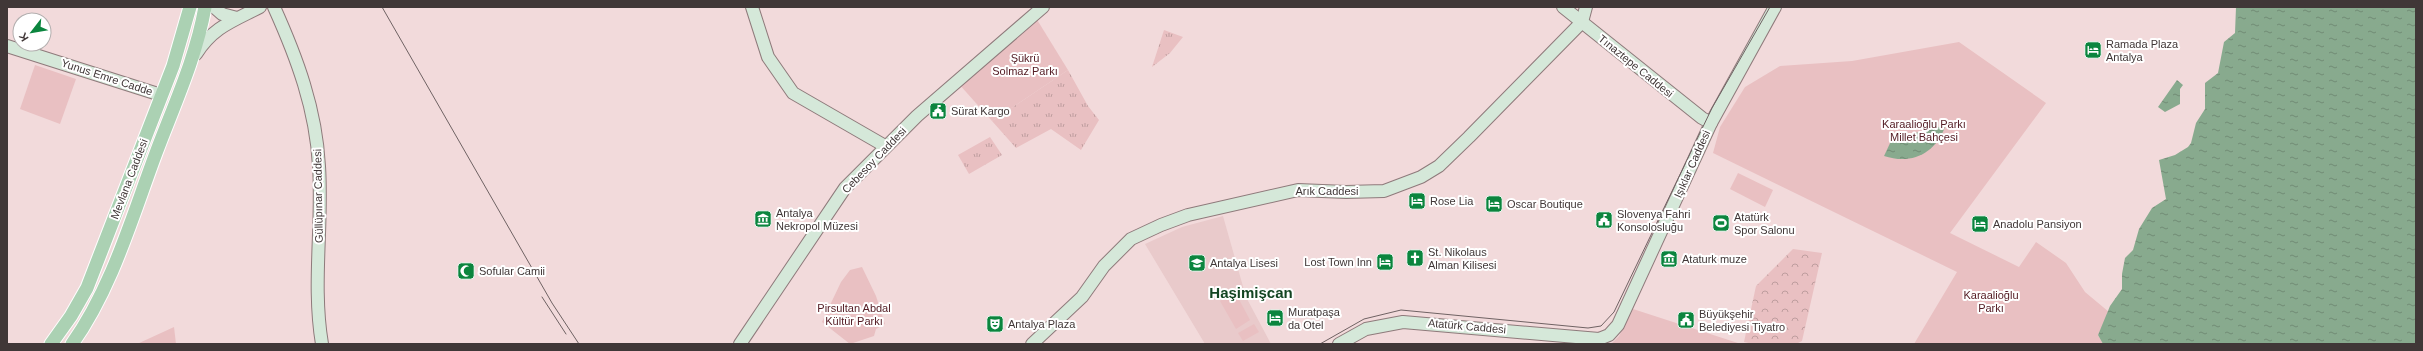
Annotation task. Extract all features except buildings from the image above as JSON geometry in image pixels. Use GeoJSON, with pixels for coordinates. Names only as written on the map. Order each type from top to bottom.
{"type":"FeatureCollection","features":[{"type":"Feature","properties":{"kind":"main road","name":"Mevlana Caddesi"},"geometry":{"type":"LineString","coordinates":[[52,344],[71,316],[86,288],[162,95],[185,30],[190,7]]}},
{"type":"Feature","properties":{"kind":"main road","name":"Mevlana Caddesi"},"geometry":{"type":"LineString","coordinates":[[72,344],[83,330],[111,271],[192,60],[205,7]]}},
{"type":"Feature","properties":{"kind":"street"},"geometry":{"type":"LineString","coordinates":[[214,7],[222,14],[237,18]]}},
{"type":"Feature","properties":{"kind":"street"},"geometry":{"type":"LineString","coordinates":[[192,60],[205,39],[216,30],[260,7]]}},
{"type":"Feature","properties":{"kind":"street","name":"Güllüpınar Caddesi"},"geometry":{"type":"LineString","coordinates":[[274,7],[295,54],[314,117],[319,166],[318,318],[322,344]]}},
{"type":"Feature","properties":{"kind":"street"},"geometry":{"type":"LineString","coordinates":[[752,7],[768,57],[782,81],[793,94],[885,146]]}},
{"type":"Feature","properties":{"kind":"street","name":"Cebesoy Caddesi"},"geometry":{"type":"LineString","coordinates":[[740,344],[836,201],[885,146],[960,78],[1043,7]]}},
{"type":"Feature","properties":{"kind":"street","name":"Tınaztepe Caddesi"},"geometry":{"type":"LineString","coordinates":[[1563,7],[1711,123]]}},
{"type":"Feature","properties":{"kind":"street"},"geometry":{"type":"LineString","coordinates":[[1582,22],[1586,7]]}},
{"type":"Feature","properties":{"kind":"street","name":"Işıklar Caddesi"},"geometry":{"type":"LineString","coordinates":[[1599,339],[1609,335],[1618,325],[1694,164],[1721,102],[1775,7]]}},
{"type":"Feature","properties":{"kind":"street","name":"Arık Caddesi"},"geometry":{"type":"LineString","coordinates":[[1034,342],[1082,297],[1104,266],[1131,239],[1161,225],[1188,215],[1298,190],[1346,192],[1384,190],[1422,177],[1439,166],[1469,138],[1582,22]]}},
{"type":"Feature","properties":{"kind":"street","name":"Yunus Emre Cadde"},"geometry":{"type":"LineString","coordinates":[[7,46],[162,95]]}},
{"type":"Feature","properties":{"kind":"street"},"geometry":{"type":"LineString","coordinates":[[1694,164],[1706,150],[1718,122],[1721,102]]}},
{"type":"Feature","properties":{"kind":"street","name":"Atatürk Caddesi"},"geometry":{"type":"LineString","coordinates":[[1339,344],[1374,326],[1408,322],[1599,339]]}},
{"type":"Feature","properties":{"kind":"shaded area","name":"Antalya Lisesi"},"geometry":{"type":"Polygon","coordinates":[[[1223,216],[1246,297],[1271,344],[1205,344],[1145,244],[1182,227],[1223,216]]]}},
{"type":"Feature","properties":{"kind":"green space","name":"Şükrü Solmaz Parkı"},"geometry":{"type":"Polygon","coordinates":[[[1036,18],[1068,70],[992,121],[958,83],[1036,18]]]}},
{"type":"Feature","properties":{"kind":"green space"},"geometry":{"type":"Polygon","coordinates":[[[1164,30],[1183,37],[1170,53],[1152,67],[1164,30]]]}},
{"type":"Feature","properties":{"kind":"green space","name":"Karaalioğlu Parkı Millet Bahçesi"},"geometry":{"type":"Polygon","coordinates":[[[1959,42],[2046,103],[1950,233],[2019,267],[2036,242],[2066,263],[2085,292],[2109,312],[2098,335],[2103,344],[1914,344],[1957,272],[1713,153],[1720,127],[1745,87],[1780,66],[1852,61],[1959,42]]]}},
{"type":"Feature","properties":{"kind":"green space"},"geometry":{"type":"Polygon","coordinates":[[[35,65],[76,79],[60,124],[20,109],[35,65]]]}},
{"type":"Feature","properties":{"kind":"green space"},"geometry":{"type":"Polygon","coordinates":[[[1068,70],[1088,106],[1099,120],[1081,150],[1051,129],[1016,148],[992,121],[1068,70]]]}},
{"type":"Feature","properties":{"kind":"green space"},"geometry":{"type":"Polygon","coordinates":[[[990,137],[1002,155],[969,174],[958,155],[990,137]]]}},
{"type":"Feature","properties":{"kind":"green space"},"geometry":{"type":"Polygon","coordinates":[[[1738,173],[1773,190],[1765,207],[1730,189],[1738,173]]]}},
{"type":"Feature","properties":{"kind":"green space"},"geometry":{"type":"Polygon","coordinates":[[[1793,249],[1822,253],[1802,341],[1796,344],[1753,344],[1744,342],[1756,286],[1793,249]]]}},
{"type":"Feature","properties":{"kind":"green space","name":"Pirsultan Abdal Kültür Parkı"},"geometry":{"type":"Polygon","coordinates":[[[862,267],[876,296],[885,324],[876,329],[874,336],[850,344],[822,322],[841,282],[850,270],[862,267]]]}},
{"type":"Feature","properties":{"kind":"green space"},"geometry":{"type":"Polygon","coordinates":[[[1235,292],[1250,320],[1236,329],[1220,301],[1235,292]]]}},
{"type":"Feature","properties":{"kind":"green space"},"geometry":{"type":"Polygon","coordinates":[[[1633,309],[1741,344],[1612,343],[1619,336],[1633,309]]]}},
{"type":"Feature","properties":{"kind":"green space"},"geometry":{"type":"Polygon","coordinates":[[[1254,324],[1259,332],[1243,341],[1238,333],[1254,324]]]}},
{"type":"Feature","properties":{"kind":"green space"},"geometry":{"type":"Polygon","coordinates":[[[174,327],[176,344],[137,344],[174,327]]]}},
{"type":"Feature","properties":{"kind":"water"},"geometry":{"type":"Polygon","coordinates":[[[2236,7],[2416,7],[2416,344],[2103,344],[2098,335],[2110,306],[2122,289],[2122,274],[2125,258],[2133,250],[2139,229],[2152,208],[2166,199],[2159,160],[2175,155],[2188,147],[2191,143],[2196,123],[2205,109],[2205,83],[2218,73],[2224,42],[2235,33],[2236,7]]]}},
{"type":"Feature","properties":{"kind":"water"},"geometry":{"type":"Polygon","coordinates":[[[2177,80],[2183,85],[2180,89],[2180,104],[2165,112],[2158,107],[2177,80]]]}},
{"type":"Feature","properties":{"kind":"water"},"geometry":{"type":"Polygon","coordinates":[[[1942,126],[1945,127],[1941,136],[1935,144],[1921,155],[1904,159],[1884,156],[1892,139],[1942,126]]]}},
{"type":"Feature","properties":{"kind":"tram line"},"geometry":{"type":"LineString","coordinates":[[382,7],[552,303],[579,344]]}},
{"type":"Feature","properties":{"kind":"tram line"},"geometry":{"type":"LineString","coordinates":[[1320,344],[1364,319],[1401,310],[1588,328],[1601,326],[1614,312],[1712,108],[1770,7]]}},
{"type":"Feature","properties":{"kind":"tram line"},"geometry":{"type":"LineString","coordinates":[[542,297],[566,334]]}},
{"type":"Feature","properties":{"kind":"place","name":"Ramada Plaza Antalya"},"geometry":{"type":"Point","coordinates":[2093,50]}},
{"type":"Feature","properties":{"kind":"place","name":"Sürat Kargo"},"geometry":{"type":"Point","coordinates":[938,111]}},
{"type":"Feature","properties":{"kind":"place","name":"Rose Lia"},"geometry":{"type":"Point","coordinates":[1417,201]}},
{"type":"Feature","properties":{"kind":"place","name":"Oscar Boutique"},"geometry":{"type":"Point","coordinates":[1494,204]}},
{"type":"Feature","properties":{"kind":"place","name":"Antalya Nekropol Müzesi"},"geometry":{"type":"Point","coordinates":[763,219]}},
{"type":"Feature","properties":{"kind":"place","name":"Slovenya Fahri Konsolosluğu"},"geometry":{"type":"Point","coordinates":[1604,220]}},
{"type":"Feature","properties":{"kind":"place","name":"Atatürk Spor Salonu"},"geometry":{"type":"Point","coordinates":[1721,223]}},
{"type":"Feature","properties":{"kind":"place","name":"Anadolu Pansiyon"},"geometry":{"type":"Point","coordinates":[1980,224]}},
{"type":"Feature","properties":{"kind":"place","name":"St. Nikolaus Alman Kilisesi"},"geometry":{"type":"Point","coordinates":[1415,258]}},
{"type":"Feature","properties":{"kind":"place","name":"Ataturk muze"},"geometry":{"type":"Point","coordinates":[1669,259]}},
{"type":"Feature","properties":{"kind":"place","name":"Lost Town Inn"},"geometry":{"type":"Point","coordinates":[1385,262]}},
{"type":"Feature","properties":{"kind":"place","name":"Antalya Lisesi"},"geometry":{"type":"Point","coordinates":[1197,263]}},
{"type":"Feature","properties":{"kind":"place","name":"Sofular Camii"},"geometry":{"type":"Point","coordinates":[466,271]}},
{"type":"Feature","properties":{"kind":"place","name":"Muratpaşa da Otel"},"geometry":{"type":"Point","coordinates":[1275,318]}},
{"type":"Feature","properties":{"kind":"place","name":"Büyükşehir Belediyesi Tiyatro"},"geometry":{"type":"Point","coordinates":[1686,320]}},
{"type":"Feature","properties":{"kind":"place","name":"Antalya Plaza"},"geometry":{"type":"Point","coordinates":[995,324]}},
{"type":"Feature","properties":{"kind":"district","name":"Haşimişcan"},"geometry":{"type":"Point","coordinates":[1251,292]}},
{"type":"Feature","properties":{"kind":"park label","name":"Karaalioğlu Parkı"},"geometry":{"type":"Point","coordinates":[1991,301]}}]}
